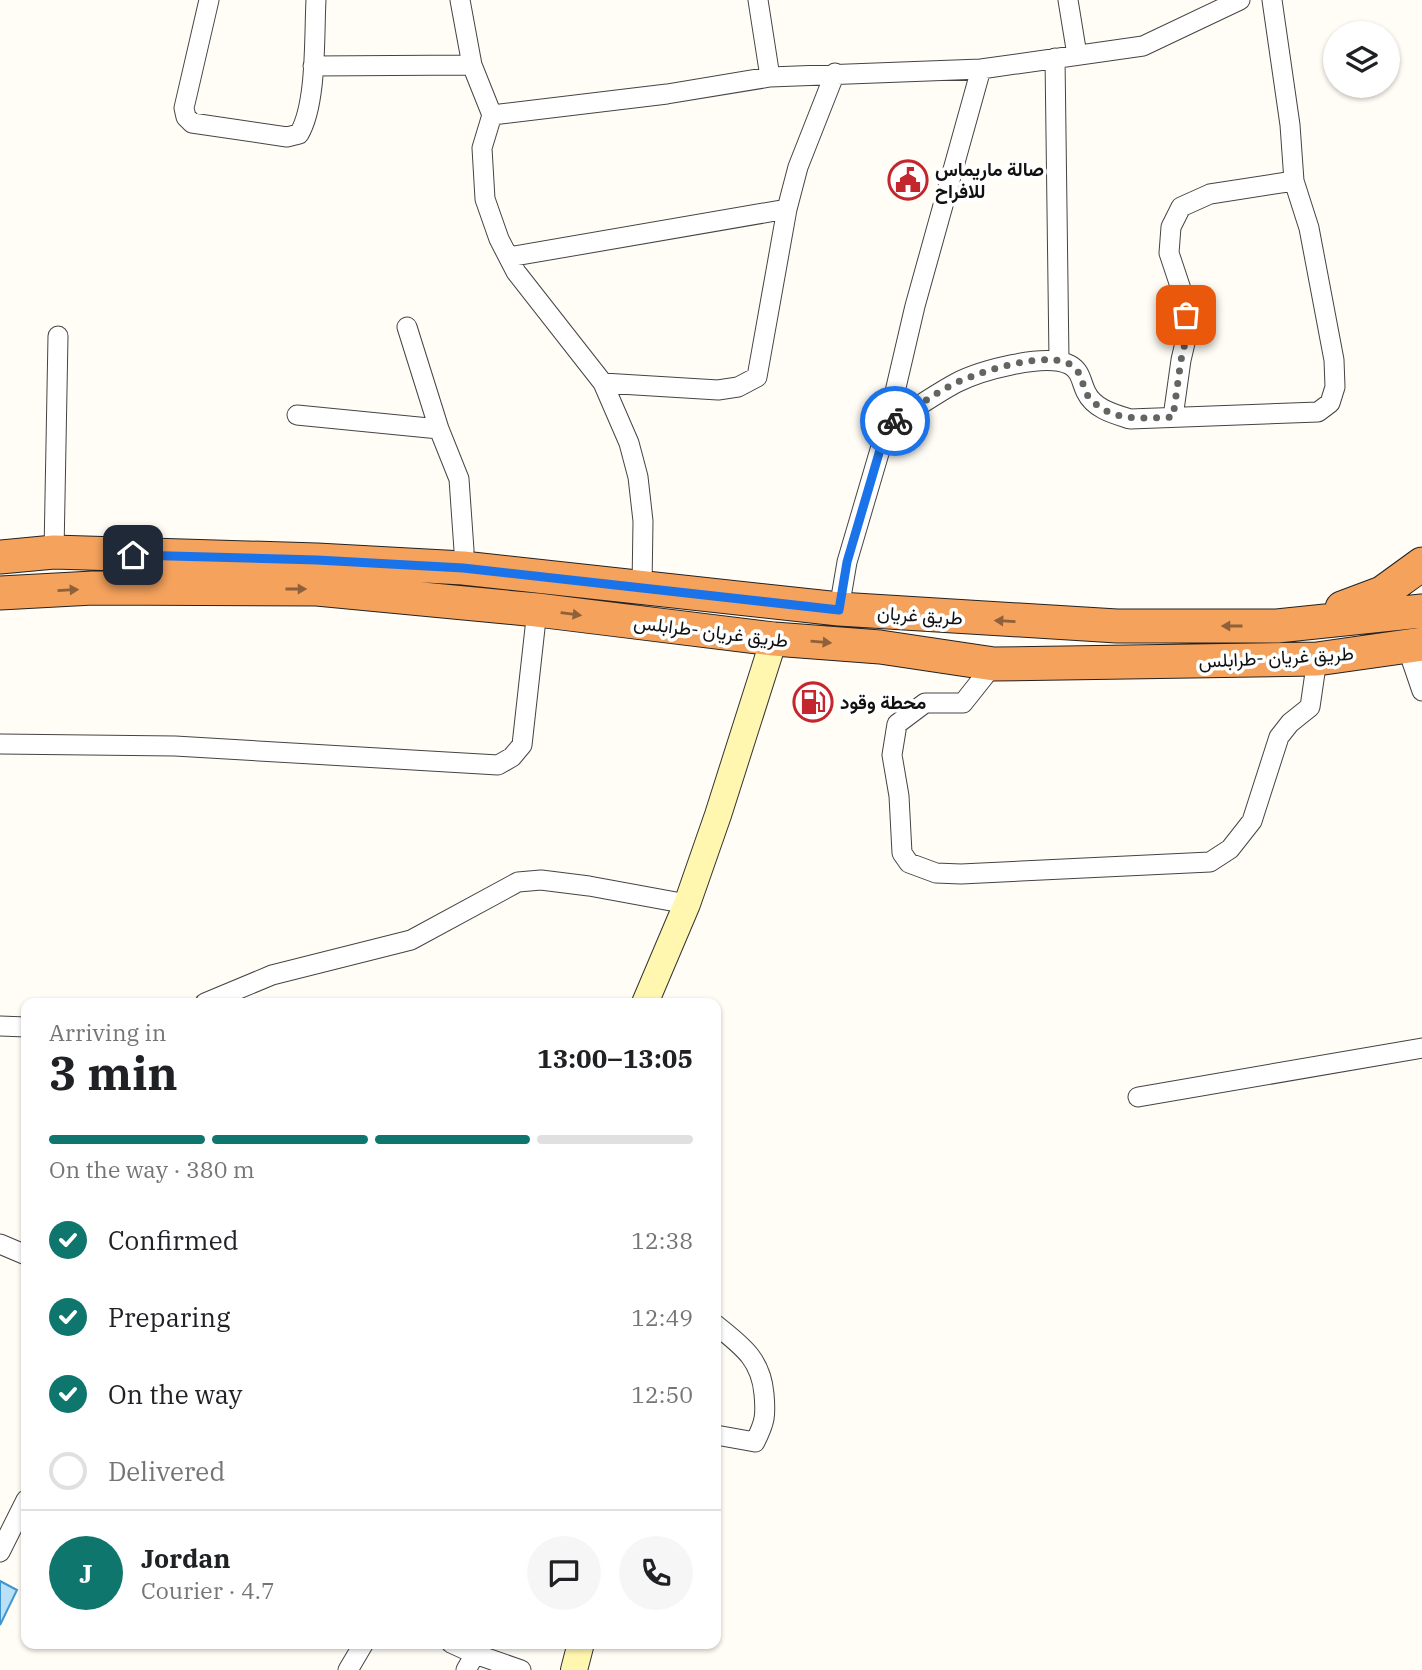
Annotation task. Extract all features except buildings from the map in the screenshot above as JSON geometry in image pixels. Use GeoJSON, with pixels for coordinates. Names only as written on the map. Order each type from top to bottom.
{"type":"FeatureCollection","features":[{"type":"Feature","properties":{"kind":"highway","name":"طريق غريان"},"geometry":{"type":"LineString","coordinates":[[0,557],[54,552],[317,560],[463,568],[839,610],[1117,626],[1277,626],[1422,611]]}},
{"type":"Feature","properties":{"kind":"highway"},"geometry":{"type":"LineString","coordinates":[[1277,626],[1354,605],[1382,593],[1422,565]]}},
{"type":"Feature","properties":{"kind":"highway","name":"طريق غريان -طرابلس"},"geometry":{"type":"LineString","coordinates":[[0,593],[93,588],[317,589],[537,610],[774,639],[880,647],[994,664],[1317,659],[1415,646]]}},
{"type":"Feature","properties":{"kind":"street"},"geometry":{"type":"LineString","coordinates":[[209,0],[184,108],[186,117],[191,123],[287,137],[299,134],[306,122],[313,66],[316,0]]}},
{"type":"Feature","properties":{"kind":"street"},"geometry":{"type":"LineString","coordinates":[[460,0],[472,65],[492,116],[482,148],[485,199],[499,239],[516,272],[603,383],[629,443],[638,477],[643,521],[642,587]]}},
{"type":"Feature","properties":{"kind":"street"},"geometry":{"type":"LineString","coordinates":[[758,0],[769,77]]}},
{"type":"Feature","properties":{"kind":"street"},"geometry":{"type":"LineString","coordinates":[[1068,0],[1077,55]]}},
{"type":"Feature","properties":{"kind":"street"},"geometry":{"type":"LineString","coordinates":[[492,116],[667,94],[769,77],[981,69],[1143,46],[1240,0]]}},
{"type":"Feature","properties":{"kind":"street"},"geometry":{"type":"LineString","coordinates":[[887,426],[959,382],[1023,362],[1059,360],[1073,367],[1082,378],[1087,394],[1104,411],[1130,419],[1318,412],[1330,403],[1335,387],[1334,360],[1309,228],[1294,181],[1290,125],[1272,0]]}},
{"type":"Feature","properties":{"kind":"street"},"geometry":{"type":"LineString","coordinates":[[1055,58],[1059,360]]}},
{"type":"Feature","properties":{"kind":"street"},"geometry":{"type":"LineString","coordinates":[[313,66],[472,65]]}},
{"type":"Feature","properties":{"kind":"street"},"geometry":{"type":"LineString","coordinates":[[839,610],[847,562],[887,426],[915,306],[981,69]]}},
{"type":"Feature","properties":{"kind":"street"},"geometry":{"type":"LineString","coordinates":[[603,383],[718,390],[738,387],[757,377],[787,209],[798,167],[835,73]]}},
{"type":"Feature","properties":{"kind":"street"},"geometry":{"type":"LineString","coordinates":[[1173,417],[1188,330],[1185,301],[1168,253],[1171,227],[1181,207],[1210,194],[1294,181]]}},
{"type":"Feature","properties":{"kind":"street"},"geometry":{"type":"LineString","coordinates":[[509,257],[787,209]]}},
{"type":"Feature","properties":{"kind":"street"},"geometry":{"type":"LineString","coordinates":[[407,327],[439,429],[459,479],[463,568]]}},
{"type":"Feature","properties":{"kind":"street"},"geometry":{"type":"LineString","coordinates":[[54,552],[58,336]]}},
{"type":"Feature","properties":{"kind":"street"},"geometry":{"type":"LineString","coordinates":[[297,415],[439,429]]}},
{"type":"Feature","properties":{"kind":"street"},"geometry":{"type":"LineString","coordinates":[[0,744],[175,746],[498,765],[512,757],[522,745],[537,610]]}},
{"type":"Feature","properties":{"kind":"street"},"geometry":{"type":"LineString","coordinates":[[647,998],[687,904],[774,639]]}},
{"type":"Feature","properties":{"kind":"street"},"geometry":{"type":"LineString","coordinates":[[1415,646],[1422,691]]}},
{"type":"Feature","properties":{"kind":"street"},"geometry":{"type":"LineString","coordinates":[[994,664],[963,703],[925,703],[897,724],[892,755],[899,796],[902,853],[909,863],[936,873],[1210,862],[1230,849],[1252,821],[1279,737],[1290,723],[1310,707],[1317,659]]}},
{"type":"Feature","properties":{"kind":"street"},"geometry":{"type":"LineString","coordinates":[[217,998],[272,975],[411,940],[519,882],[541,880],[687,904]]}},
{"type":"Feature","properties":{"kind":"street"},"geometry":{"type":"LineString","coordinates":[[0,1026],[21,1027]]}},
{"type":"Feature","properties":{"kind":"street"},"geometry":{"type":"LineString","coordinates":[[1138,1097],[1422,1048]]}},
{"type":"Feature","properties":{"kind":"street"},"geometry":{"type":"LineString","coordinates":[[0,1244],[21,1253]]}},
{"type":"Feature","properties":{"kind":"street"},"geometry":{"type":"LineString","coordinates":[[721,1329],[751,1356],[762,1375],[766,1419],[755,1442],[721,1436]]}},
{"type":"Feature","properties":{"kind":"street"},"geometry":{"type":"LineString","coordinates":[[0,1552],[21,1510]]}},
{"type":"Feature","properties":{"kind":"street"},"geometry":{"type":"LineString","coordinates":[[348,1670],[360,1649]]}},
{"type":"Feature","properties":{"kind":"street"},"geometry":{"type":"LineString","coordinates":[[457,1649],[470,1662],[521,1670]]}},
{"type":"Feature","properties":{"kind":"street"},"geometry":{"type":"LineString","coordinates":[[574,1670],[579,1649]]}},
{"type":"Feature","properties":{"kind":"water"},"geometry":{"type":"Polygon","coordinates":[[[0,1581],[17,1590],[0,1625],[0,1581]]]}},
{"type":"Feature","properties":{"kind":"way so far"},"geometry":{"type":"LineString","coordinates":[[895,421],[959,382],[1023,362],[1059,360],[1073,367],[1082,378],[1087,394],[1104,411],[1130,419],[1173,417],[1188,330],[1186,315]]}},
{"type":"Feature","properties":{"kind":"place","name":"صالة ماريماس للافراح"},"geometry":{"type":"Point","coordinates":[908,180]}},
{"type":"Feature","properties":{"kind":"place","name":"محطة وقود"},"geometry":{"type":"Point","coordinates":[813,702]}},
{"type":"Feature","properties":{"kind":"route"},"geometry":{"type":"LineString","coordinates":[[133,555],[317,560],[463,568],[839,610],[847,562],[887,426],[895,421]]}}]}
